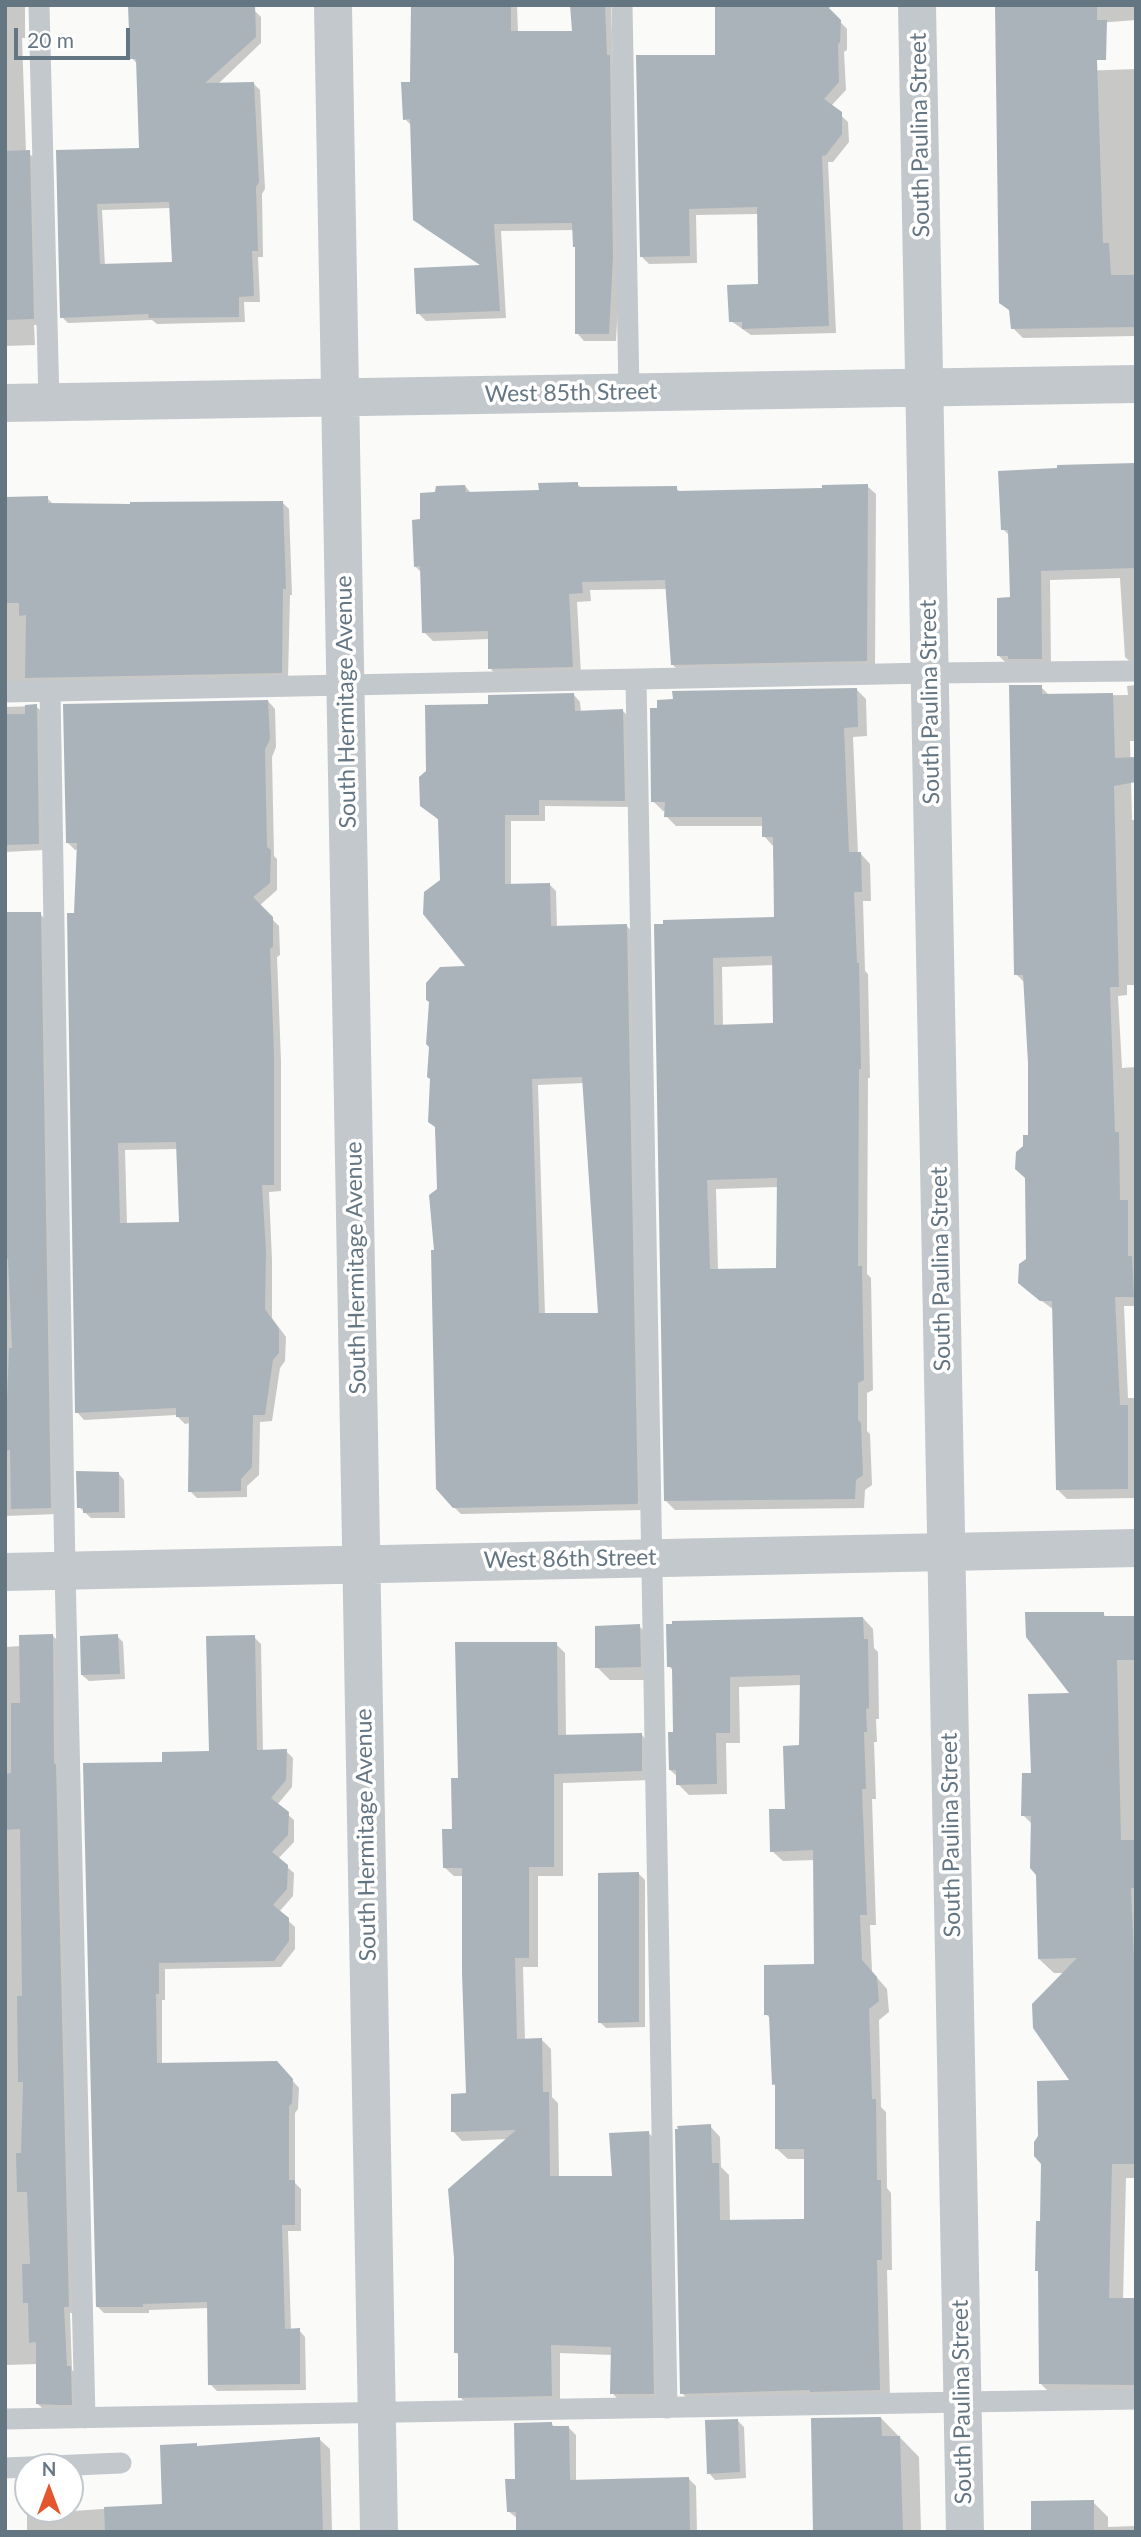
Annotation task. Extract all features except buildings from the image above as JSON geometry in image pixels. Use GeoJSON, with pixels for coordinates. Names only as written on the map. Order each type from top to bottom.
{"type":"FeatureCollection","features":[{"type":"Feature","properties":{"kind":"street","name":"South Hermitage Avenue"},"geometry":{"type":"LineString","coordinates":[[333,5],[379,2532]]}},
{"type":"Feature","properties":{"kind":"street","name":"South Paulina Street"},"geometry":{"type":"LineString","coordinates":[[917,5],[965,2532]]}},
{"type":"Feature","properties":{"kind":"street","name":"West 85th Street"},"geometry":{"type":"LineString","coordinates":[[5,403],[1136,384]]}},
{"type":"Feature","properties":{"kind":"street","name":"West 86th Street"},"geometry":{"type":"LineString","coordinates":[[5,1572],[1136,1548]]}},
{"type":"Feature","properties":{"kind":"lane"},"geometry":{"type":"LineString","coordinates":[[39,5],[49,402]]}},
{"type":"Feature","properties":{"kind":"lane"},"geometry":{"type":"LineString","coordinates":[[622,5],[629,392]]}},
{"type":"Feature","properties":{"kind":"lane"},"geometry":{"type":"LineString","coordinates":[[5,692],[1136,671]]}},
{"type":"Feature","properties":{"kind":"lane"},"geometry":{"type":"LineString","coordinates":[[636,680],[667,2408]]}},
{"type":"Feature","properties":{"kind":"lane"},"geometry":{"type":"LineString","coordinates":[[50,691],[65,1571],[85,2418]]}},
{"type":"Feature","properties":{"kind":"lane"},"geometry":{"type":"LineString","coordinates":[[5,2419],[1136,2399]]}},
{"type":"Feature","properties":{"kind":"lane"},"geometry":{"type":"LineString","coordinates":[[5,2468],[121,2463]]}}]}
